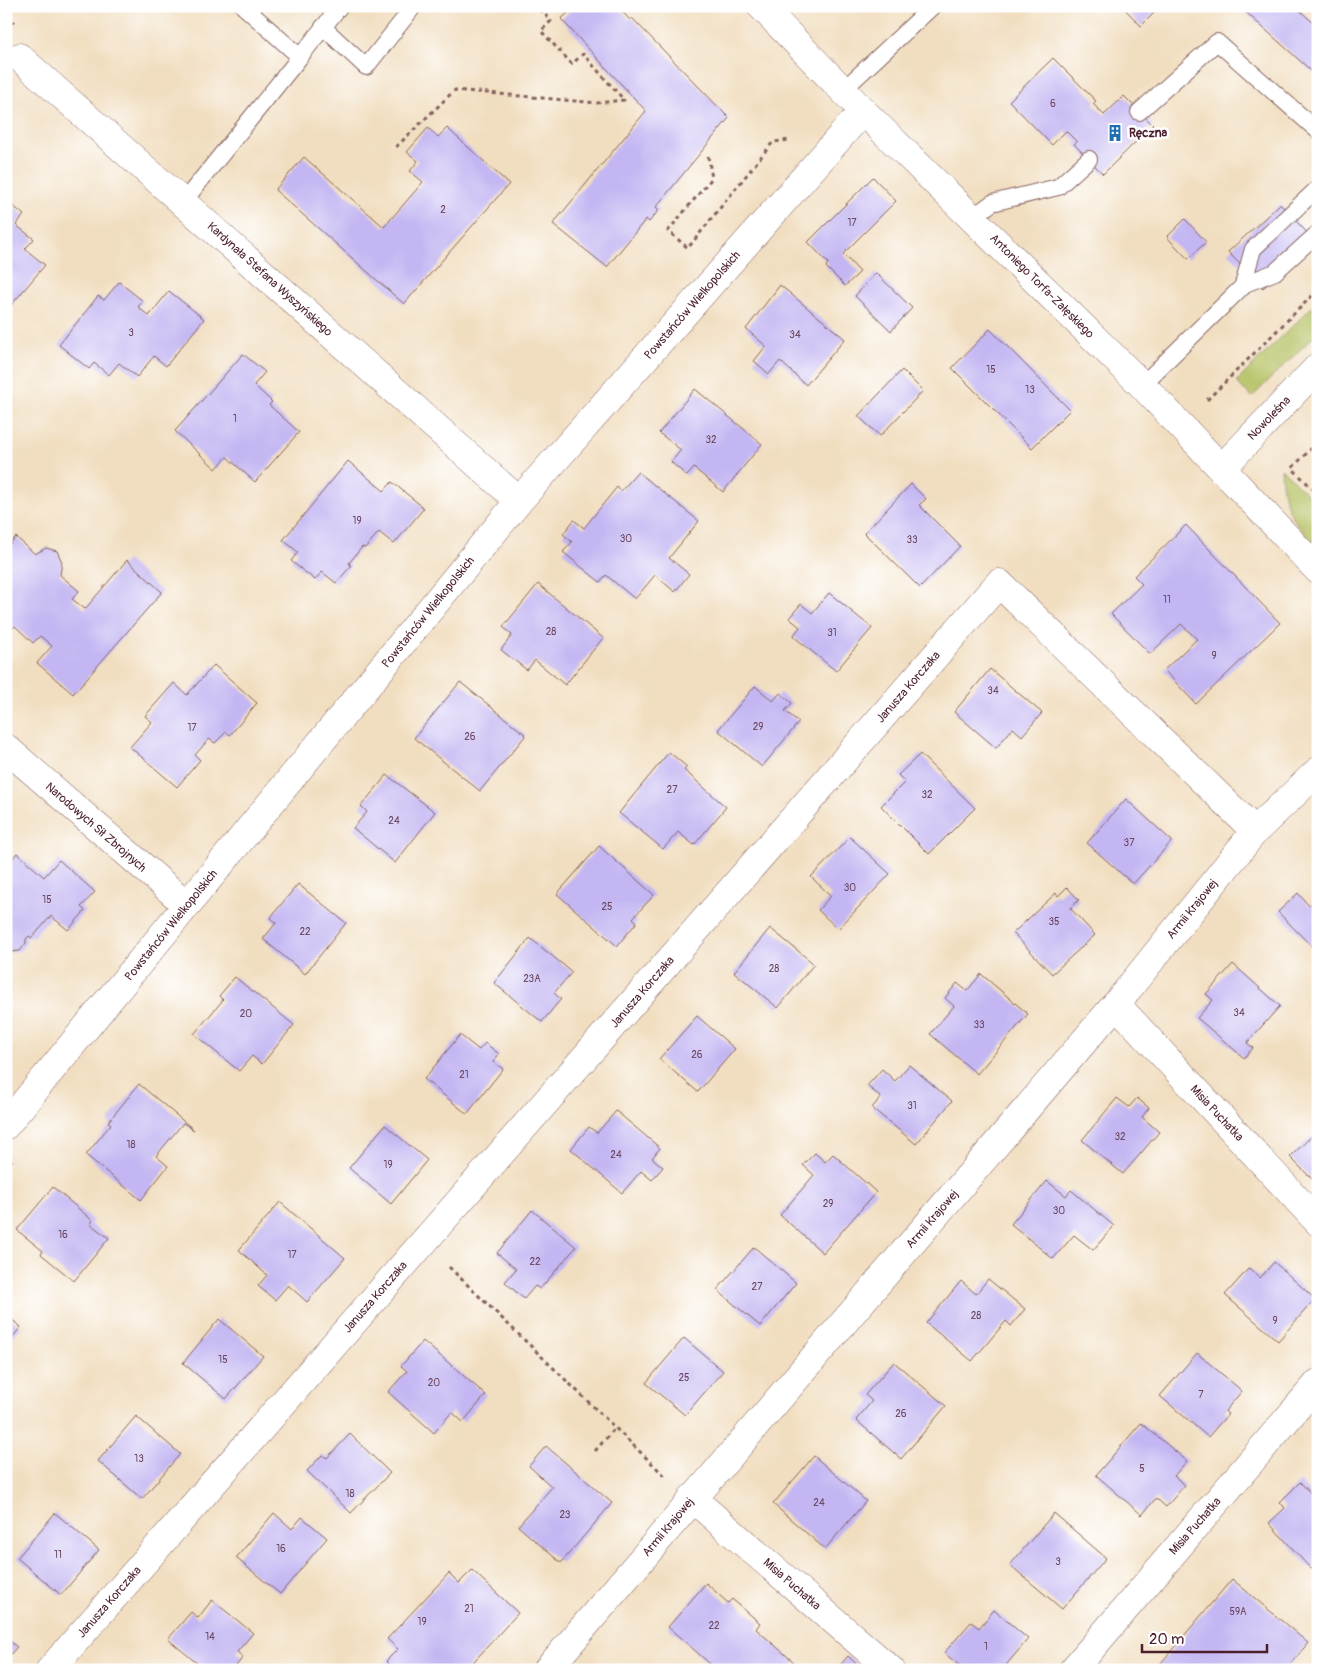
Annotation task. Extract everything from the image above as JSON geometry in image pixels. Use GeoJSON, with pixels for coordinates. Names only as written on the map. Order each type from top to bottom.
{"type":"FeatureCollection","features":[{"type":"Feature","properties":{"kind":"street","name":"Antoniego Torfa-Załęskiego"},"geometry":{"type":"LineString","coordinates":[[761,6],[863,111],[1142,385],[1318,570]]}},
{"type":"Feature","properties":{"kind":"street","name":"Kardynała Stefana Wyszyńskiego"},"geometry":{"type":"LineString","coordinates":[[19,57],[184,201],[519,502]]}},
{"type":"Feature","properties":{"kind":"street","name":"Powstańców Wielkopolskich"},"geometry":{"type":"LineString","coordinates":[[6,1125],[519,502],[863,111]]}},
{"type":"Feature","properties":{"kind":"street","name":"Nowoleśna"},"geometry":{"type":"LineString","coordinates":[[1221,469],[1318,367]]}},
{"type":"Feature","properties":{"kind":"street","name":"Janusza Korczaka"},"geometry":{"type":"LineString","coordinates":[[50,1670],[999,583],[1255,831]]}},
{"type":"Feature","properties":{"kind":"street","name":"Narodowych Sił Zbrojnych"},"geometry":{"type":"LineString","coordinates":[[6,748],[187,905]]}},
{"type":"Feature","properties":{"kind":"street","name":"Armii Krajowej"},"geometry":{"type":"LineString","coordinates":[[548,1670],[692,1498],[1116,1004],[1255,831],[1318,771]]}},
{"type":"Feature","properties":{"kind":"street","name":"Misia Puchatka"},"geometry":{"type":"LineString","coordinates":[[1116,1004],[1318,1222]]}},
{"type":"Feature","properties":{"kind":"street","name":"Misia Puchatka"},"geometry":{"type":"LineString","coordinates":[[1073,1670],[1318,1383]]}},
{"type":"Feature","properties":{"kind":"street","name":"Misia Puchatka"},"geometry":{"type":"LineString","coordinates":[[692,1498],[891,1670]]}},
{"type":"Feature","properties":{"kind":"lane"},"geometry":{"type":"LineString","coordinates":[[243,6],[300,57]]}},
{"type":"Feature","properties":{"kind":"lane"},"geometry":{"type":"LineString","coordinates":[[184,201],[340,6]]}},
{"type":"Feature","properties":{"kind":"lane"},"geometry":{"type":"LineString","coordinates":[[323,27],[366,66],[414,6]]}},
{"type":"Feature","properties":{"kind":"lane"},"geometry":{"type":"LineString","coordinates":[[844,90],[933,6]]}},
{"type":"Feature","properties":{"kind":"lane"},"geometry":{"type":"LineString","coordinates":[[1138,112],[1217,42],[1318,132]]}},
{"type":"Feature","properties":{"kind":"lane"},"geometry":{"type":"LineString","coordinates":[[973,217],[992,203],[1058,187],[1089,159]]}},
{"type":"Feature","properties":{"kind":"lane"},"geometry":{"type":"LineString","coordinates":[[1242,288],[1253,249],[1318,188]]}},
{"type":"Feature","properties":{"kind":"lane"},"geometry":{"type":"LineString","coordinates":[[1142,385],[1245,284],[1275,272],[1318,233]]}},
{"type":"Feature","properties":{"kind":"path"},"geometry":{"type":"LineString","coordinates":[[396,147],[455,90],[597,103],[624,100],[583,54],[572,64],[542,31],[551,21],[537,6]]}},
{"type":"Feature","properties":{"kind":"path"},"geometry":{"type":"LineString","coordinates":[[708,156],[712,178],[668,231],[688,248],[772,142],[798,138]]}},
{"type":"Feature","properties":{"kind":"path"},"geometry":{"type":"LineString","coordinates":[[1202,402],[1209,399],[1318,290]]}},
{"type":"Feature","properties":{"kind":"path"},"geometry":{"type":"LineString","coordinates":[[1318,442],[1292,468],[1318,494]]}},
{"type":"Feature","properties":{"kind":"path"},"geometry":{"type":"LineString","coordinates":[[423,1243],[668,1480]]}},
{"type":"Feature","properties":{"kind":"path"},"geometry":{"type":"LineString","coordinates":[[596,1451],[616,1428]]}},
{"type":"Feature","properties":{"kind":"green space"},"geometry":{"type":"Polygon","coordinates":[[[1318,301],[1318,332],[1252,397],[1236,382],[1318,301]]]}},
{"type":"Feature","properties":{"kind":"green space"},"geometry":{"type":"Polygon","coordinates":[[[1281,468],[1318,505],[1318,549],[1302,531],[1290,513],[1284,493],[1281,468]]]}},
{"type":"Feature","properties":{"kind":"building"},"geometry":{"type":"Polygon","coordinates":[[[564,6],[617,6],[630,20],[632,18],[729,118],[656,207],[659,210],[649,222],[646,219],[607,267],[553,224],[646,111],[561,19],[569,12],[564,6]]]}},
{"type":"Feature","properties":{"kind":"building"},"geometry":{"type":"Polygon","coordinates":[[[1122,6],[1161,6],[1141,26],[1122,6]]]}},
{"type":"Feature","properties":{"kind":"building"},"geometry":{"type":"Polygon","coordinates":[[[1239,6],[1295,6],[1318,27],[1318,77],[1239,6]]]}},
{"type":"Feature","properties":{"kind":"building"},"geometry":{"type":"Polygon","coordinates":[[[1053,58],[1096,101],[1093,104],[1104,115],[1124,96],[1153,125],[1103,174],[1074,144],[1077,142],[1066,131],[1052,145],[1009,101],[1053,58]]]}},
{"type":"Feature","properties":{"kind":"building"},"geometry":{"type":"Polygon","coordinates":[[[428,128],[438,137],[447,128],[509,184],[404,304],[275,190],[304,157],[384,227],[423,182],[410,171],[418,161],[407,152],[428,128]]]}},
{"type":"Feature","properties":{"kind":"building"},"geometry":{"type":"Polygon","coordinates":[[[873,177],[896,201],[843,254],[860,272],[845,286],[826,267],[828,263],[808,242],[873,177]]]}},
{"type":"Feature","properties":{"kind":"building"},"geometry":{"type":"Polygon","coordinates":[[[6,200],[24,215],[16,225],[34,239],[25,249],[45,265],[8,309],[6,308],[6,200]]]}},
{"type":"Feature","properties":{"kind":"building"},"geometry":{"type":"Polygon","coordinates":[[[1280,204],[1314,240],[1263,288],[1228,252],[1280,204]]]}},
{"type":"Feature","properties":{"kind":"building"},"geometry":{"type":"Polygon","coordinates":[[[1185,219],[1206,242],[1188,259],[1167,237],[1185,219]]]}},
{"type":"Feature","properties":{"kind":"building"},"geometry":{"type":"Polygon","coordinates":[[[876,273],[912,308],[891,331],[855,296],[876,273]]]}},
{"type":"Feature","properties":{"kind":"building"},"geometry":{"type":"Polygon","coordinates":[[[119,282],[143,301],[138,307],[149,316],[169,291],[204,319],[166,366],[154,356],[137,377],[119,363],[109,375],[94,363],[89,369],[59,345],[98,296],[104,300],[119,282]]]}},
{"type":"Feature","properties":{"kind":"building"},"geometry":{"type":"Polygon","coordinates":[[[780,285],[845,339],[806,385],[780,361],[769,374],[754,361],[766,346],[746,329],[780,285]]]}},
{"type":"Feature","properties":{"kind":"building"},"geometry":{"type":"Polygon","coordinates":[[[990,329],[1070,410],[1032,448],[952,368],[990,329]]]}},
{"type":"Feature","properties":{"kind":"building"},"geometry":{"type":"Polygon","coordinates":[[[243,354],[265,372],[254,385],[272,402],[269,405],[299,432],[255,482],[227,457],[216,469],[175,431],[243,354]]]}},
{"type":"Feature","properties":{"kind":"building"},"geometry":{"type":"Polygon","coordinates":[[[902,370],[923,391],[880,436],[858,416],[902,370]]]}},
{"type":"Feature","properties":{"kind":"building"},"geometry":{"type":"Polygon","coordinates":[[[695,389],[762,444],[723,492],[694,468],[687,476],[671,462],[681,450],[659,433],[695,389]]]}},
{"type":"Feature","properties":{"kind":"building"},"geometry":{"type":"Polygon","coordinates":[[[348,461],[384,491],[392,482],[424,508],[394,544],[379,532],[365,548],[362,547],[349,563],[351,566],[336,583],[322,572],[315,580],[291,561],[298,552],[283,540],[348,461]]]}},
{"type":"Feature","properties":{"kind":"building"},"geometry":{"type":"Polygon","coordinates":[[[638,472],[699,521],[669,558],[689,574],[675,592],[655,575],[635,599],[606,575],[600,582],[563,552],[572,542],[563,534],[574,520],[584,528],[617,487],[621,491],[638,472]]]}},
{"type":"Feature","properties":{"kind":"building"},"geometry":{"type":"Polygon","coordinates":[[[911,484],[926,499],[919,505],[960,546],[920,588],[864,533],[911,484]]]}},
{"type":"Feature","properties":{"kind":"building"},"geometry":{"type":"Polygon","coordinates":[[[1186,525],[1280,623],[1196,704],[1164,670],[1197,639],[1181,624],[1150,654],[1111,614],[1142,584],[1134,576],[1186,525]]]}},
{"type":"Feature","properties":{"kind":"building"},"geometry":{"type":"Polygon","coordinates":[[[16,537],[35,554],[46,548],[57,551],[62,562],[60,575],[79,591],[72,599],[85,609],[127,560],[162,592],[73,694],[37,663],[52,646],[40,636],[33,643],[15,626],[11,630],[6,626],[6,548],[16,537]]]}},
{"type":"Feature","properties":{"kind":"building"},"geometry":{"type":"Polygon","coordinates":[[[538,584],[603,638],[565,685],[535,660],[527,670],[501,650],[512,635],[503,627],[538,584]]]}},
{"type":"Feature","properties":{"kind":"building"},"geometry":{"type":"Polygon","coordinates":[[[829,593],[872,628],[836,671],[793,636],[800,627],[789,618],[801,604],[812,613],[829,593]]]}},
{"type":"Feature","properties":{"kind":"building"},"geometry":{"type":"Polygon","coordinates":[[[214,665],[257,703],[230,735],[226,732],[215,743],[209,739],[195,755],[200,760],[177,787],[130,747],[152,722],[145,716],[174,683],[187,695],[214,665]]]}},
{"type":"Feature","properties":{"kind":"building"},"geometry":{"type":"Polygon","coordinates":[[[990,669],[1042,713],[1022,736],[1013,728],[996,748],[954,712],[990,669]]]}},
{"type":"Feature","properties":{"kind":"building"},"geometry":{"type":"Polygon","coordinates":[[[460,682],[526,735],[480,791],[414,738],[460,682]]]}},
{"type":"Feature","properties":{"kind":"building"},"geometry":{"type":"Polygon","coordinates":[[[755,686],[773,701],[780,693],[792,703],[785,711],[799,722],[762,767],[718,730],[755,686]]]}},
{"type":"Feature","properties":{"kind":"building"},"geometry":{"type":"Polygon","coordinates":[[[669,752],[687,767],[684,770],[726,807],[694,845],[678,832],[663,849],[619,813],[669,752]]]}},
{"type":"Feature","properties":{"kind":"building"},"geometry":{"type":"Polygon","coordinates":[[[920,754],[975,808],[929,854],[881,806],[905,782],[898,775],[920,754]]]}},
{"type":"Feature","properties":{"kind":"building"},"geometry":{"type":"Polygon","coordinates":[[[387,775],[435,812],[395,863],[353,828],[367,812],[361,806],[387,775]]]}},
{"type":"Feature","properties":{"kind":"building"},"geometry":{"type":"Polygon","coordinates":[[[1126,799],[1172,841],[1133,884],[1087,843],[1126,799]]]}},
{"type":"Feature","properties":{"kind":"building"},"geometry":{"type":"Polygon","coordinates":[[[850,837],[890,874],[838,929],[818,910],[831,896],[811,877],[850,837]]]}},
{"type":"Feature","properties":{"kind":"building"},"geometry":{"type":"Polygon","coordinates":[[[599,846],[654,895],[633,918],[637,922],[617,946],[557,894],[599,846]]]}},
{"type":"Feature","properties":{"kind":"building"},"geometry":{"type":"Polygon","coordinates":[[[17,853],[44,877],[59,860],[95,892],[81,907],[85,911],[68,930],[51,916],[32,938],[29,936],[26,939],[26,943],[20,951],[10,952],[6,949],[6,865],[17,853]]]}},
{"type":"Feature","properties":{"kind":"building"},"geometry":{"type":"Polygon","coordinates":[[[298,884],[346,923],[305,974],[263,939],[276,923],[270,918],[298,884]]]}},
{"type":"Feature","properties":{"kind":"building"},"geometry":{"type":"Polygon","coordinates":[[[1067,887],[1079,900],[1070,908],[1095,935],[1052,974],[1013,933],[1056,893],[1058,896],[1067,887]]]}},
{"type":"Feature","properties":{"kind":"building"},"geometry":{"type":"Polygon","coordinates":[[[1298,893],[1309,906],[1318,897],[1318,953],[1278,912],[1298,893]]]}},
{"type":"Feature","properties":{"kind":"building"},"geometry":{"type":"Polygon","coordinates":[[[770,928],[814,964],[778,1008],[734,972],[770,928]]]}},
{"type":"Feature","properties":{"kind":"building"},"geometry":{"type":"Polygon","coordinates":[[[530,938],[572,972],[554,993],[561,999],[542,1022],[494,983],[530,938]]]}},
{"type":"Feature","properties":{"kind":"building"},"geometry":{"type":"Polygon","coordinates":[[[1233,964],[1280,1006],[1247,1043],[1253,1048],[1244,1058],[1197,1018],[1213,1000],[1206,994],[1233,964]]]}},
{"type":"Feature","properties":{"kind":"building"},"geometry":{"type":"Polygon","coordinates":[[[981,974],[1028,1014],[977,1074],[930,1034],[954,1006],[945,998],[957,983],[967,991],[981,974]]]}},
{"type":"Feature","properties":{"kind":"building"},"geometry":{"type":"Polygon","coordinates":[[[235,977],[294,1025],[262,1064],[252,1056],[239,1071],[194,1034],[223,1000],[219,996],[235,977]]]}},
{"type":"Feature","properties":{"kind":"building"},"geometry":{"type":"Polygon","coordinates":[[[697,1016],[735,1049],[698,1092],[659,1059],[697,1016]]]}},
{"type":"Feature","properties":{"kind":"building"},"geometry":{"type":"Polygon","coordinates":[[[460,1035],[479,1050],[485,1043],[499,1054],[493,1062],[503,1069],[467,1114],[424,1079],[460,1035]]]}},
{"type":"Feature","properties":{"kind":"building"},"geometry":{"type":"Polygon","coordinates":[[[909,1065],[952,1101],[916,1144],[872,1108],[881,1097],[867,1086],[882,1069],[895,1081],[909,1065]]]}},
{"type":"Feature","properties":{"kind":"building"},"geometry":{"type":"Polygon","coordinates":[[[139,1084],[194,1130],[183,1123],[156,1156],[168,1166],[141,1200],[86,1155],[111,1124],[108,1122],[139,1084]]]}},
{"type":"Feature","properties":{"kind":"building"},"geometry":{"type":"Polygon","coordinates":[[[1117,1098],[1129,1107],[1137,1098],[1149,1108],[1142,1117],[1159,1132],[1123,1174],[1082,1140],[1117,1098]]]}},
{"type":"Feature","properties":{"kind":"building"},"geometry":{"type":"Polygon","coordinates":[[[616,1111],[660,1148],[652,1158],[663,1167],[652,1180],[641,1171],[622,1193],[571,1149],[589,1127],[597,1133],[616,1111]]]}},
{"type":"Feature","properties":{"kind":"building"},"geometry":{"type":"Polygon","coordinates":[[[385,1125],[427,1160],[391,1204],[349,1168],[385,1125]]]}},
{"type":"Feature","properties":{"kind":"building"},"geometry":{"type":"Polygon","coordinates":[[[1318,1130],[1318,1185],[1290,1157],[1318,1130]]]}},
{"type":"Feature","properties":{"kind":"building"},"geometry":{"type":"Polygon","coordinates":[[[815,1153],[825,1162],[833,1154],[876,1192],[823,1253],[780,1215],[814,1175],[803,1165],[815,1153]]]}},
{"type":"Feature","properties":{"kind":"building"},"geometry":{"type":"Polygon","coordinates":[[[1047,1181],[1066,1196],[1071,1190],[1114,1226],[1093,1250],[1074,1235],[1053,1259],[1011,1224],[1047,1181]]]}},
{"type":"Feature","properties":{"kind":"building"},"geometry":{"type":"Polygon","coordinates":[[[53,1187],[93,1221],[90,1224],[109,1238],[74,1281],[41,1254],[43,1251],[17,1230],[53,1187]]]}},
{"type":"Feature","properties":{"kind":"building"},"geometry":{"type":"Polygon","coordinates":[[[280,1202],[345,1258],[307,1302],[288,1285],[275,1300],[258,1286],[267,1275],[239,1250],[280,1202]]]}},
{"type":"Feature","properties":{"kind":"building"},"geometry":{"type":"Polygon","coordinates":[[[532,1210],[576,1247],[540,1289],[535,1286],[524,1299],[505,1282],[516,1269],[497,1253],[532,1210]]]}},
{"type":"Feature","properties":{"kind":"building"},"geometry":{"type":"Polygon","coordinates":[[[754,1247],[796,1283],[760,1326],[717,1290],[754,1247]]]}},
{"type":"Feature","properties":{"kind":"building"},"geometry":{"type":"Polygon","coordinates":[[[1274,1262],[1315,1299],[1278,1341],[1225,1295],[1249,1268],[1260,1278],[1274,1262]]]}},
{"type":"Feature","properties":{"kind":"building"},"geometry":{"type":"Polygon","coordinates":[[[988,1279],[1025,1309],[1011,1326],[1006,1321],[972,1361],[926,1323],[961,1281],[976,1294],[988,1279]]]}},
{"type":"Feature","properties":{"kind":"building"},"geometry":{"type":"Polygon","coordinates":[[[6,1315],[21,1327],[6,1345],[6,1315]]]}},
{"type":"Feature","properties":{"kind":"building"},"geometry":{"type":"Polygon","coordinates":[[[219,1319],[263,1356],[226,1399],[183,1363],[219,1319]]]}},
{"type":"Feature","properties":{"kind":"building"},"geometry":{"type":"Polygon","coordinates":[[[684,1338],[723,1371],[685,1415],[646,1383],[684,1338]]]}},
{"type":"Feature","properties":{"kind":"building"},"geometry":{"type":"Polygon","coordinates":[[[423,1341],[486,1395],[463,1422],[452,1412],[434,1433],[388,1392],[407,1371],[401,1366],[423,1341]]]}},
{"type":"Feature","properties":{"kind":"building"},"geometry":{"type":"Polygon","coordinates":[[[1197,1353],[1242,1391],[1225,1411],[1228,1414],[1208,1437],[1160,1396],[1197,1353]]]}},
{"type":"Feature","properties":{"kind":"building"},"geometry":{"type":"Polygon","coordinates":[[[894,1362],[946,1406],[901,1459],[856,1420],[872,1401],[865,1395],[894,1362]]]}},
{"type":"Feature","properties":{"kind":"building"},"geometry":{"type":"Polygon","coordinates":[[[136,1416],[180,1454],[142,1499],[98,1461],[136,1416]]]}},
{"type":"Feature","properties":{"kind":"building"},"geometry":{"type":"Polygon","coordinates":[[[1141,1423],[1187,1461],[1174,1476],[1185,1485],[1166,1507],[1156,1498],[1142,1515],[1096,1475],[1141,1423]]]}},
{"type":"Feature","properties":{"kind":"building"},"geometry":{"type":"Polygon","coordinates":[[[350,1434],[390,1473],[351,1513],[307,1471],[322,1455],[327,1458],[350,1434]]]}},
{"type":"Feature","properties":{"kind":"building"},"geometry":{"type":"Polygon","coordinates":[[[546,1446],[612,1503],[561,1563],[518,1526],[552,1487],[529,1466],[546,1446]]]}},
{"type":"Feature","properties":{"kind":"building"},"geometry":{"type":"Polygon","coordinates":[[[814,1456],[866,1501],[825,1549],[773,1504],[814,1456]]]}},
{"type":"Feature","properties":{"kind":"building"},"geometry":{"type":"Polygon","coordinates":[[[1300,1482],[1318,1501],[1318,1564],[1311,1569],[1269,1523],[1285,1508],[1280,1502],[1300,1482]]]}},
{"type":"Feature","properties":{"kind":"building"},"geometry":{"type":"Polygon","coordinates":[[[55,1513],[99,1550],[61,1595],[17,1558],[55,1513]]]}},
{"type":"Feature","properties":{"kind":"building"},"geometry":{"type":"Polygon","coordinates":[[[274,1513],[292,1529],[302,1517],[327,1538],[280,1594],[236,1558],[274,1513]]]}},
{"type":"Feature","properties":{"kind":"building"},"geometry":{"type":"Polygon","coordinates":[[[1054,1513],[1106,1558],[1062,1609],[1010,1565],[1054,1513]]]}},
{"type":"Feature","properties":{"kind":"building"},"geometry":{"type":"Polygon","coordinates":[[[472,1570],[518,1613],[466,1670],[396,1670],[386,1661],[398,1649],[387,1639],[449,1573],[459,1583],[472,1570]]]}},
{"type":"Feature","properties":{"kind":"building"},"geometry":{"type":"Polygon","coordinates":[[[1232,1579],[1308,1643],[1286,1670],[1155,1670],[1232,1579]]]}},
{"type":"Feature","properties":{"kind":"building"},"geometry":{"type":"Polygon","coordinates":[[[706,1583],[728,1603],[732,1599],[760,1623],[756,1629],[795,1663],[789,1670],[717,1670],[668,1627],[706,1583]]]}},
{"type":"Feature","properties":{"kind":"building"},"geometry":{"type":"Polygon","coordinates":[[[212,1600],[253,1633],[237,1652],[243,1657],[233,1670],[205,1670],[168,1639],[191,1612],[198,1618],[212,1600]]]}},
{"type":"Feature","properties":{"kind":"building"},"geometry":{"type":"Polygon","coordinates":[[[994,1610],[1028,1639],[1002,1670],[965,1670],[944,1653],[971,1622],[979,1628],[994,1610]]]}},
{"type":"Feature","properties":{"kind":"building"},"geometry":{"type":"Polygon","coordinates":[[[6,1638],[17,1647],[6,1659],[6,1638]]]}},
{"type":"Feature","properties":{"kind":"building"},"geometry":{"type":"Polygon","coordinates":[[[848,1656],[863,1670],[836,1670],[848,1656]]]}},
{"type":"Feature","properties":{"kind":"place","name":"Ręczna"},"geometry":{"type":"Point","coordinates":[1115,133]}}]}
